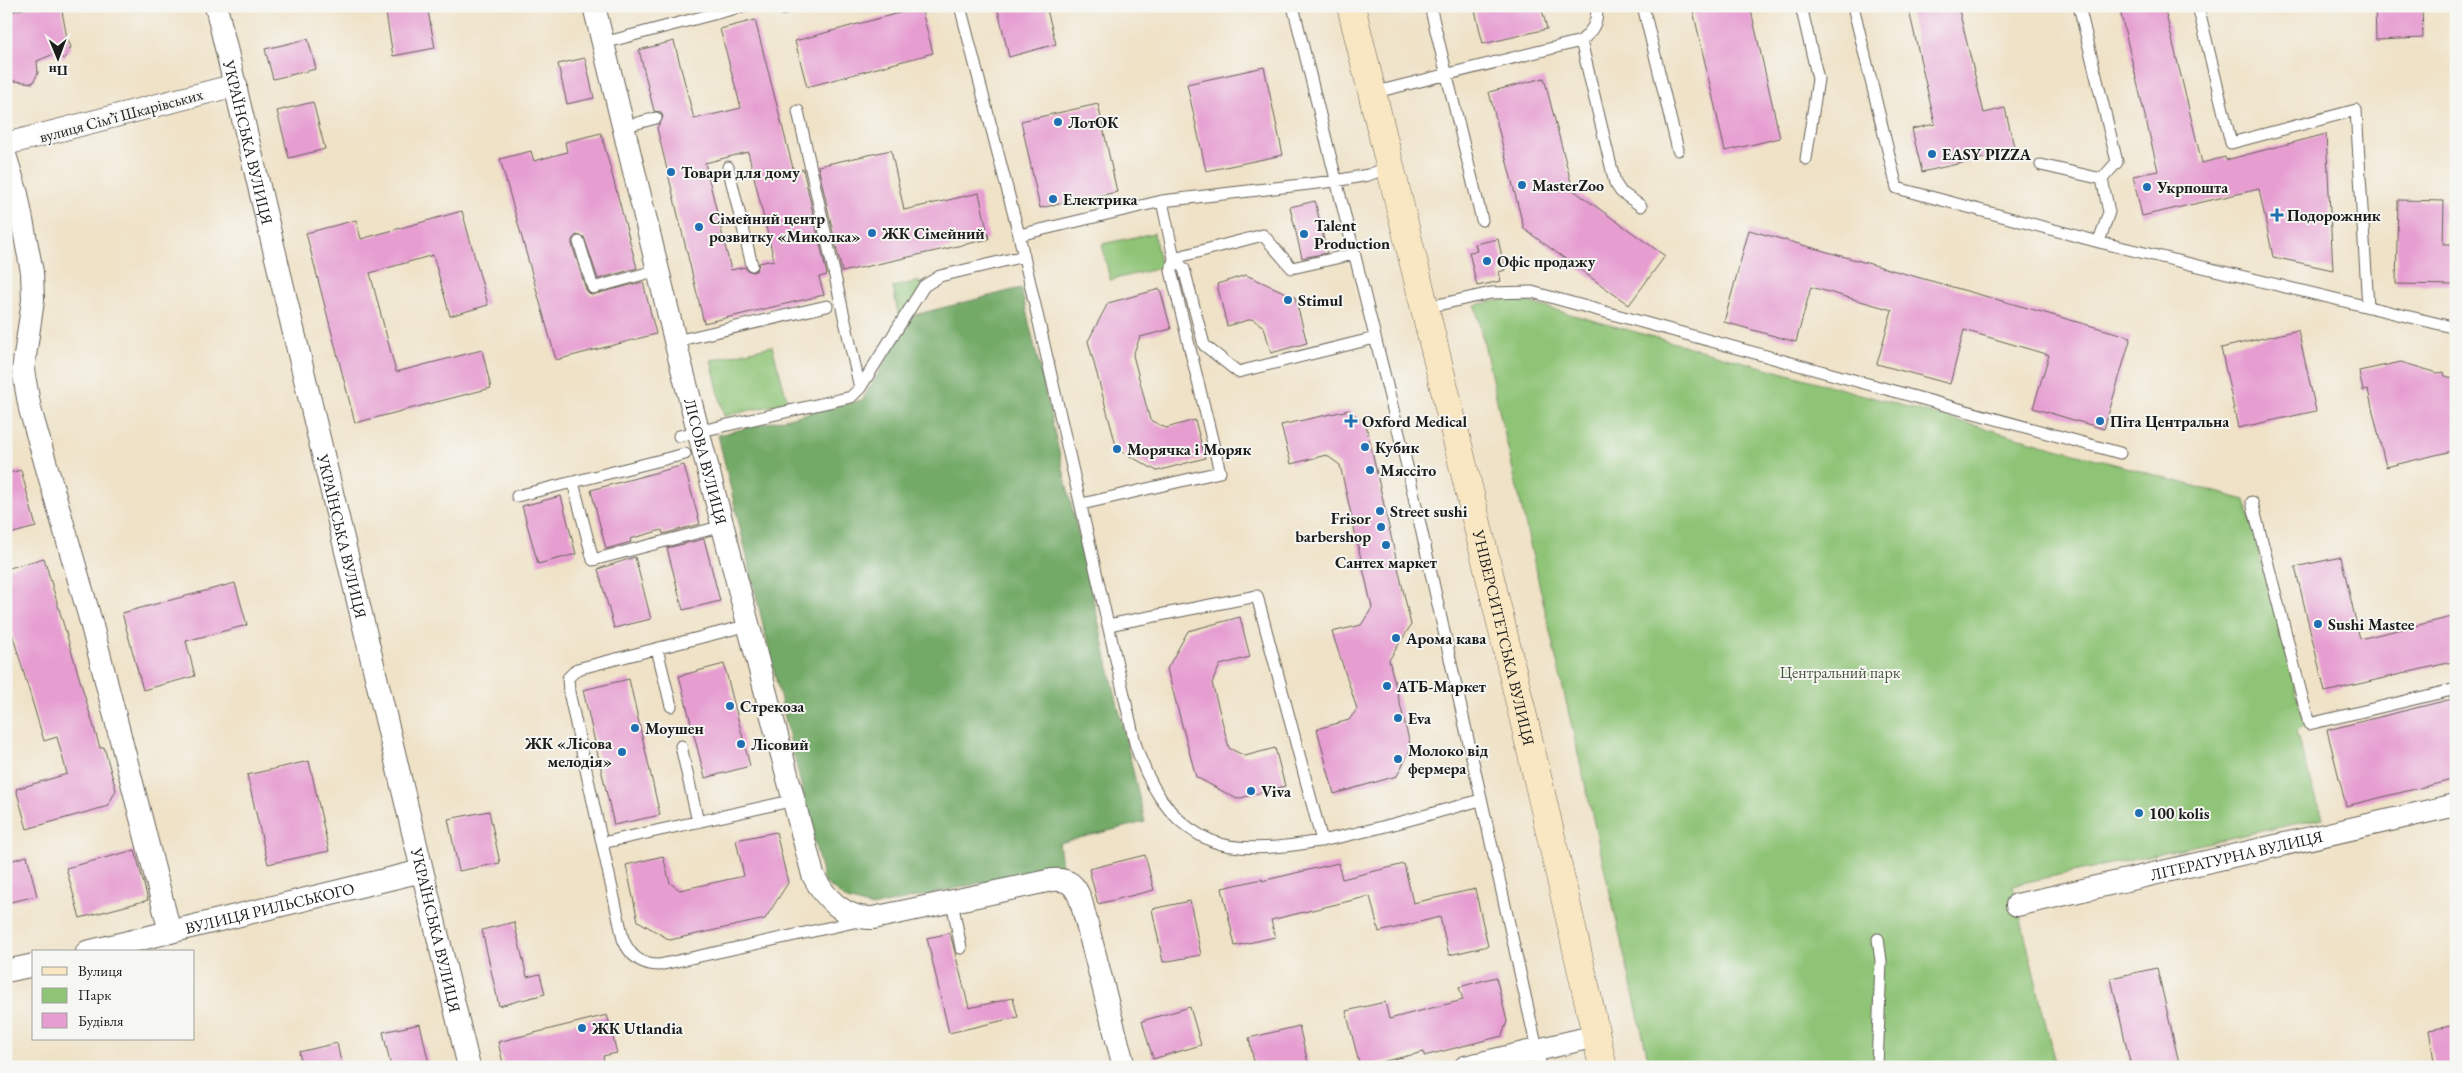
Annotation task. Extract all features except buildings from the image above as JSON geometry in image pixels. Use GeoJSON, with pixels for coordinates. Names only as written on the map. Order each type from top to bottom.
{"type":"FeatureCollection","features":[{"type":"Feature","properties":{"kind":"main road","name":"УНІВЕРСИТЕТСЬКА ВУЛИЦЯ"},"geometry":{"type":"LineString","coordinates":[[1351,6],[1538,781],[1603,1067]]}},
{"type":"Feature","properties":{"kind":"street","name":"УКРАЇНСЬКА ВУЛИЦЯ"},"geometry":{"type":"LineString","coordinates":[[216,6],[469,1067]]}},
{"type":"Feature","properties":{"kind":"street","name":"ЛІСОВА ВУЛИЦЯ"},"geometry":{"type":"LineString","coordinates":[[594,6],[676,341],[689,434],[723,526],[814,875],[820,888],[839,908],[859,918],[873,918]]}},
{"type":"Feature","properties":{"kind":"street","name":"вулиця Сімʼї Шкарівських"},"geometry":{"type":"LineString","coordinates":[[6,144],[236,84]]}},
{"type":"Feature","properties":{"kind":"street"},"geometry":{"type":"LineString","coordinates":[[6,158],[17,194],[32,272],[33,300],[24,370],[30,409],[91,622],[170,932]]}},
{"type":"Feature","properties":{"kind":"street","name":"ЛІТЕРАТУРНА ВУЛИЦЯ"},"geometry":{"type":"LineString","coordinates":[[2017,905],[2456,805]]}},
{"type":"Feature","properties":{"kind":"street","name":"ВУЛИЦЯ РИЛЬСЬКОГО"},"geometry":{"type":"LineString","coordinates":[[96,950],[422,871]]}},
{"type":"Feature","properties":{"kind":"street"},"geometry":{"type":"LineString","coordinates":[[873,918],[1055,880],[1064,880],[1075,886],[1081,901],[1124,1067]]}},
{"type":"Feature","properties":{"kind":"street"},"geometry":{"type":"LineString","coordinates":[[6,971],[32,965]]}},
{"type":"Feature","properties":{"kind":"street"},"geometry":{"type":"LineString","coordinates":[[1465,1067],[1539,1058],[1596,1036]]}},
{"type":"Feature","properties":{"kind":"lane"},"geometry":{"type":"LineString","coordinates":[[603,42],[744,6]]}},
{"type":"Feature","properties":{"kind":"lane"},"geometry":{"type":"LineString","coordinates":[[782,6],[783,9],[792,6]]}},
{"type":"Feature","properties":{"kind":"lane"},"geometry":{"type":"LineString","coordinates":[[960,6],[1024,256],[1034,282],[1108,625],[1140,759],[1157,796],[1176,816],[1205,838],[1224,845],[1258,848],[1322,841],[1481,800]]}},
{"type":"Feature","properties":{"kind":"lane"},"geometry":{"type":"LineString","coordinates":[[1293,6],[1408,470],[1539,1058]]}},
{"type":"Feature","properties":{"kind":"lane"},"geometry":{"type":"LineString","coordinates":[[1430,6],[1482,220]]}},
{"type":"Feature","properties":{"kind":"lane"},"geometry":{"type":"LineString","coordinates":[[1372,93],[1581,41],[1588,35],[1595,24],[1596,6]]}},
{"type":"Feature","properties":{"kind":"lane"},"geometry":{"type":"LineString","coordinates":[[1644,6],[1678,150]]}},
{"type":"Feature","properties":{"kind":"lane"},"geometry":{"type":"LineString","coordinates":[[1801,6],[1818,79],[1806,159]]}},
{"type":"Feature","properties":{"kind":"lane"},"geometry":{"type":"LineString","coordinates":[[1853,6],[1897,188],[2098,242],[2456,328]]}},
{"type":"Feature","properties":{"kind":"lane"},"geometry":{"type":"LineString","coordinates":[[2079,6],[2117,162],[2102,179]]}},
{"type":"Feature","properties":{"kind":"lane"},"geometry":{"type":"LineString","coordinates":[[2198,6],[2230,143],[2356,110],[2368,308]]}},
{"type":"Feature","properties":{"kind":"lane"},"geometry":{"type":"LineString","coordinates":[[1581,41],[1615,183],[1621,192],[1641,206]]}},
{"type":"Feature","properties":{"kind":"lane"},"geometry":{"type":"LineString","coordinates":[[798,111],[860,388]]}},
{"type":"Feature","properties":{"kind":"lane"},"geometry":{"type":"LineString","coordinates":[[624,126],[656,118]]}},
{"type":"Feature","properties":{"kind":"lane"},"geometry":{"type":"LineString","coordinates":[[2041,166],[2102,179]]}},
{"type":"Feature","properties":{"kind":"lane"},"geometry":{"type":"LineString","coordinates":[[728,167],[752,265]]}},
{"type":"Feature","properties":{"kind":"lane"},"geometry":{"type":"LineString","coordinates":[[1019,235],[1162,201],[1335,181],[1368,175],[1390,167]]}},
{"type":"Feature","properties":{"kind":"lane"},"geometry":{"type":"LineString","coordinates":[[2098,242],[2109,212],[2102,179]]}},
{"type":"Feature","properties":{"kind":"lane"},"geometry":{"type":"LineString","coordinates":[[1082,504],[1220,472],[1171,272],[1174,258],[1162,201]]}},
{"type":"Feature","properties":{"kind":"lane"},"geometry":{"type":"LineString","coordinates":[[1174,258],[1263,235],[1292,268],[1354,254]]}},
{"type":"Feature","properties":{"kind":"lane"},"geometry":{"type":"LineString","coordinates":[[579,242],[593,288],[658,270]]}},
{"type":"Feature","properties":{"kind":"lane"},"geometry":{"type":"LineString","coordinates":[[689,434],[851,397],[860,388],[897,327],[928,282],[940,276],[1024,256]]}},
{"type":"Feature","properties":{"kind":"lane"},"geometry":{"type":"LineString","coordinates":[[1174,258],[1184,269],[1204,345],[1238,372],[1376,338]]}},
{"type":"Feature","properties":{"kind":"lane"},"geometry":{"type":"LineString","coordinates":[[1424,308],[1491,293],[1532,292],[2120,453]]}},
{"type":"Feature","properties":{"kind":"lane"},"geometry":{"type":"LineString","coordinates":[[676,341],[765,314],[827,306]]}},
{"type":"Feature","properties":{"kind":"lane"},"geometry":{"type":"LineString","coordinates":[[517,496],[685,454]]}},
{"type":"Feature","properties":{"kind":"lane"},"geometry":{"type":"LineString","coordinates":[[573,482],[593,560],[723,526]]}},
{"type":"Feature","properties":{"kind":"lane"},"geometry":{"type":"LineString","coordinates":[[2252,502],[2309,724],[2456,689]]}},
{"type":"Feature","properties":{"kind":"lane"},"geometry":{"type":"LineString","coordinates":[[1108,625],[1258,596],[1322,841]]}},
{"type":"Feature","properties":{"kind":"lane"},"geometry":{"type":"LineString","coordinates":[[749,625],[577,669],[568,678],[569,692],[623,939],[630,953],[646,964],[659,965],[873,918]]}},
{"type":"Feature","properties":{"kind":"lane"},"geometry":{"type":"LineString","coordinates":[[657,649],[671,706]]}},
{"type":"Feature","properties":{"kind":"lane"},"geometry":{"type":"LineString","coordinates":[[681,746],[698,822]]}},
{"type":"Feature","properties":{"kind":"lane"},"geometry":{"type":"LineString","coordinates":[[602,843],[795,800]]}},
{"type":"Feature","properties":{"kind":"lane"},"geometry":{"type":"LineString","coordinates":[[952,901],[961,948]]}},
{"type":"Feature","properties":{"kind":"lane"},"geometry":{"type":"LineString","coordinates":[[1877,1067],[1881,961],[1878,939]]}},
{"type":"Feature","properties":{"kind":"green space"},"geometry":{"type":"Polygon","coordinates":[[[1154,233],[1161,268],[1110,280],[1102,244],[1154,233]]]}},
{"type":"Feature","properties":{"kind":"green space"},"geometry":{"type":"Polygon","coordinates":[[[919,281],[921,287],[899,319],[893,287],[919,281]]]}},
{"type":"Feature","properties":{"kind":"green space"},"geometry":{"type":"Polygon","coordinates":[[[1021,288],[1145,822],[1059,843],[1062,865],[872,907],[847,900],[824,882],[718,435],[862,400],[914,315],[1021,288]]]}},
{"type":"Feature","properties":{"kind":"green space","name":"Центральний парк"},"geometry":{"type":"Polygon","coordinates":[[[1512,298],[2245,500],[2305,724],[2296,732],[2322,818],[2013,885],[2056,1067],[1650,1067],[1475,305],[1512,298]]]}},
{"type":"Feature","properties":{"kind":"green space"},"geometry":{"type":"Polygon","coordinates":[[[772,346],[788,402],[724,416],[711,360],[772,346]]]}},
{"type":"Feature","properties":{"kind":"place","name":"ЛотОК"},"geometry":{"type":"Point","coordinates":[1058,122]}},
{"type":"Feature","properties":{"kind":"place","name":"EASY PIZZA"},"geometry":{"type":"Point","coordinates":[1932,154]}},
{"type":"Feature","properties":{"kind":"place","name":"Товари для дому"},"geometry":{"type":"Point","coordinates":[671,172]}},
{"type":"Feature","properties":{"kind":"place","name":"MasterZoo"},"geometry":{"type":"Point","coordinates":[1522,185]}},
{"type":"Feature","properties":{"kind":"place","name":"Укрпошта"},"geometry":{"type":"Point","coordinates":[2147,187]}},
{"type":"Feature","properties":{"kind":"place","name":"Електрика"},"geometry":{"type":"Point","coordinates":[1053,199]}},
{"type":"Feature","properties":{"kind":"place","name":"Подорожник"},"geometry":{"type":"Point","coordinates":[2277,215]}},
{"type":"Feature","properties":{"kind":"place","name":"Сімейний центр розвитку «Миколка»"},"geometry":{"type":"Point","coordinates":[699,227]}},
{"type":"Feature","properties":{"kind":"place","name":"ЖК Сімейний"},"geometry":{"type":"Point","coordinates":[872,233]}},
{"type":"Feature","properties":{"kind":"place","name":"Talent Production"},"geometry":{"type":"Point","coordinates":[1304,234]}},
{"type":"Feature","properties":{"kind":"place","name":"Офіс продажу"},"geometry":{"type":"Point","coordinates":[1487,261]}},
{"type":"Feature","properties":{"kind":"place","name":"Stimul"},"geometry":{"type":"Point","coordinates":[1288,300]}},
{"type":"Feature","properties":{"kind":"place","name":"Oxford Medical"},"geometry":{"type":"Point","coordinates":[1351,421]}},
{"type":"Feature","properties":{"kind":"place","name":"Піта Центральна"},"geometry":{"type":"Point","coordinates":[2100,421]}},
{"type":"Feature","properties":{"kind":"place","name":"Кубик"},"geometry":{"type":"Point","coordinates":[1365,447]}},
{"type":"Feature","properties":{"kind":"place","name":"Морячка і Моряк"},"geometry":{"type":"Point","coordinates":[1117,449]}},
{"type":"Feature","properties":{"kind":"place","name":"Мяссіто"},"geometry":{"type":"Point","coordinates":[1370,470]}},
{"type":"Feature","properties":{"kind":"place","name":"Street sushi"},"geometry":{"type":"Point","coordinates":[1380,511]}},
{"type":"Feature","properties":{"kind":"place","name":"Frisor barbershop"},"geometry":{"type":"Point","coordinates":[1381,527]}},
{"type":"Feature","properties":{"kind":"place","name":"Сантех маркет"},"geometry":{"type":"Point","coordinates":[1386,545]}},
{"type":"Feature","properties":{"kind":"place","name":"Sushi Mastee"},"geometry":{"type":"Point","coordinates":[2318,624]}},
{"type":"Feature","properties":{"kind":"place","name":"Арома кава"},"geometry":{"type":"Point","coordinates":[1396,638]}},
{"type":"Feature","properties":{"kind":"place","name":"АТБ-Маркет"},"geometry":{"type":"Point","coordinates":[1387,686]}},
{"type":"Feature","properties":{"kind":"place","name":"Стрекоза"},"geometry":{"type":"Point","coordinates":[730,706]}},
{"type":"Feature","properties":{"kind":"place","name":"Eva"},"geometry":{"type":"Point","coordinates":[1398,718]}},
{"type":"Feature","properties":{"kind":"place","name":"Моушен"},"geometry":{"type":"Point","coordinates":[635,728]}},
{"type":"Feature","properties":{"kind":"place","name":"Лісовий"},"geometry":{"type":"Point","coordinates":[741,744]}},
{"type":"Feature","properties":{"kind":"place","name":"ЖК «Лісова мелодія»"},"geometry":{"type":"Point","coordinates":[622,752]}},
{"type":"Feature","properties":{"kind":"place","name":"Молоко від фермера"},"geometry":{"type":"Point","coordinates":[1398,759]}},
{"type":"Feature","properties":{"kind":"place","name":"Viva"},"geometry":{"type":"Point","coordinates":[1251,791]}},
{"type":"Feature","properties":{"kind":"place","name":"100 kolis"},"geometry":{"type":"Point","coordinates":[2139,813]}},
{"type":"Feature","properties":{"kind":"place","name":"ЖК Utlandia"},"geometry":{"type":"Point","coordinates":[582,1028]}}]}
